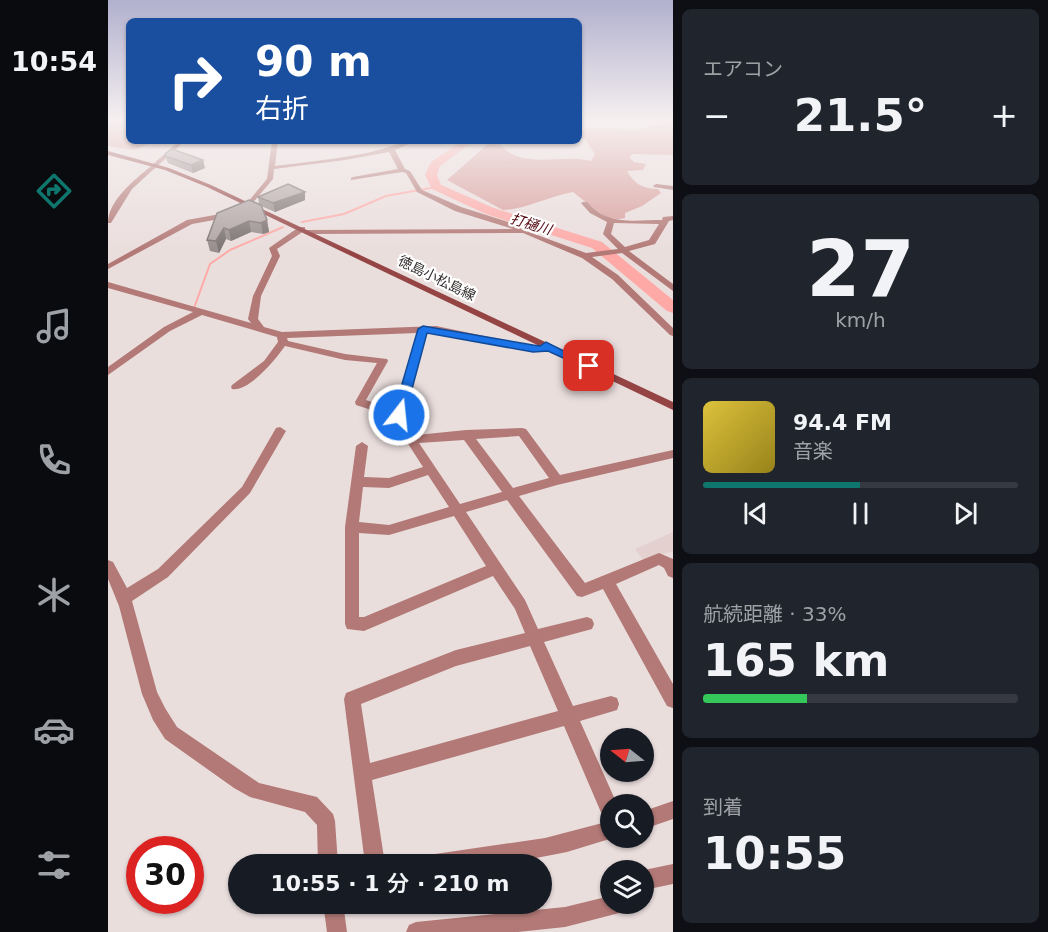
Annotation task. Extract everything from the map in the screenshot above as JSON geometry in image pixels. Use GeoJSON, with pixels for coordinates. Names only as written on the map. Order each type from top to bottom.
{"type":"FeatureCollection","features":[{"type":"Feature","properties":{"kind":"main road","name":"徳島小松島線"},"geometry":{"type":"LineString","coordinates":[[145,164],[188,177],[249,204],[673,406]]}},
{"type":"Feature","properties":{"kind":"street"},"geometry":{"type":"LineString","coordinates":[[108,267],[178,228],[195,221],[215,218],[249,204],[268,182],[272,164]]}},
{"type":"Feature","properties":{"kind":"street"},"geometry":{"type":"LineString","coordinates":[[271,168],[293,164]]}},
{"type":"Feature","properties":{"kind":"street"},"geometry":{"type":"LineString","coordinates":[[399,164],[402,170]]}},
{"type":"Feature","properties":{"kind":"street"},"geometry":{"type":"LineString","coordinates":[[108,220],[129,188],[153,166]]}},
{"type":"Feature","properties":{"kind":"street"},"geometry":{"type":"LineString","coordinates":[[353,179],[402,170],[408,172],[418,191],[458,209],[524,231],[587,256],[615,277],[673,333]]}},
{"type":"Feature","properties":{"kind":"street"},"geometry":{"type":"LineString","coordinates":[[656,186],[673,188]]}},
{"type":"Feature","properties":{"kind":"street"},"geometry":{"type":"LineString","coordinates":[[585,203],[596,213],[611,221],[637,224],[663,222],[673,218]]}},
{"type":"Feature","properties":{"kind":"street"},"geometry":{"type":"LineString","coordinates":[[212,228],[215,218]]}},
{"type":"Feature","properties":{"kind":"street"},"geometry":{"type":"LineString","coordinates":[[611,221],[607,234],[622,251],[673,288]]}},
{"type":"Feature","properties":{"kind":"street"},"geometry":{"type":"LineString","coordinates":[[587,256],[622,251],[652,242],[663,222]]}},
{"type":"Feature","properties":{"kind":"street"},"geometry":{"type":"LineString","coordinates":[[256,329],[259,327],[254,319],[255,305],[276,256],[273,248],[305,230],[424,234],[524,231]]}},
{"type":"Feature","properties":{"kind":"street"},"geometry":{"type":"LineString","coordinates":[[108,285],[345,357],[383,361],[360,402],[399,415],[423,329]]}},
{"type":"Feature","properties":{"kind":"street"},"geometry":{"type":"LineString","coordinates":[[108,372],[167,329],[188,321],[199,312]]}},
{"type":"Feature","properties":{"kind":"street"},"geometry":{"type":"LineString","coordinates":[[283,339],[423,329],[533,349],[543,350],[546,346]]}},
{"type":"Feature","properties":{"kind":"street"},"geometry":{"type":"LineString","coordinates":[[236,387],[268,363],[283,339]]}},
{"type":"Feature","properties":{"kind":"street"},"geometry":{"type":"LineString","coordinates":[[123,599],[163,573],[246,490],[280,431]]}},
{"type":"Feature","properties":{"kind":"street"},"geometry":{"type":"LineString","coordinates":[[557,480],[522,432],[413,437],[411,439],[460,510],[520,605],[603,794]]}},
{"type":"Feature","properties":{"kind":"street"},"geometry":{"type":"LineString","coordinates":[[466,434],[582,591],[659,559],[669,564],[673,572]]}},
{"type":"Feature","properties":{"kind":"street"},"geometry":{"type":"LineString","coordinates":[[362,446],[352,527],[352,624],[364,624],[496,568]]}},
{"type":"Feature","properties":{"kind":"street"},"geometry":{"type":"LineString","coordinates":[[352,527],[389,530],[557,480],[673,454]]}},
{"type":"Feature","properties":{"kind":"street"},"geometry":{"type":"LineString","coordinates":[[357,482],[389,483],[431,469]]}},
{"type":"Feature","properties":{"kind":"street"},"geometry":{"type":"LineString","coordinates":[[108,566],[123,599],[139,660],[162,722],[171,733],[256,791],[310,804],[326,820],[328,854]]}},
{"type":"Feature","properties":{"kind":"street"},"geometry":{"type":"LineString","coordinates":[[607,582],[673,700]]}},
{"type":"Feature","properties":{"kind":"street"},"geometry":{"type":"LineString","coordinates":[[374,854],[352,699],[456,658],[587,624]]}},
{"type":"Feature","properties":{"kind":"street"},"geometry":{"type":"LineString","coordinates":[[363,774],[611,704]]}},
{"type":"Feature","properties":{"kind":"street"},"geometry":{"type":"LineString","coordinates":[[654,817],[673,810]]}},
{"type":"Feature","properties":{"kind":"street"},"geometry":{"type":"LineString","coordinates":[[511,854],[571,844],[600,834]]}},
{"type":"Feature","properties":{"kind":"street"},"geometry":{"type":"LineString","coordinates":[[654,878],[673,874]]}},
{"type":"Feature","properties":{"kind":"street"},"geometry":{"type":"LineString","coordinates":[[416,932],[566,917],[600,909]]}},
{"type":"Feature","properties":{"kind":"street"},"geometry":{"type":"LineString","coordinates":[[335,914],[338,932]]}},
{"type":"Feature","properties":{"kind":"shaded area"},"geometry":{"type":"Polygon","coordinates":[[[465,164],[646,164],[643,170],[627,171],[636,182],[644,187],[658,189],[661,193],[642,206],[625,213],[625,218],[618,219],[604,215],[573,192],[519,208],[503,210],[447,180],[465,164]]]}},
{"type":"Feature","properties":{"kind":"shaded area"},"geometry":{"type":"Polygon","coordinates":[[[673,532],[673,551],[644,561],[635,549],[673,532]]]}},
{"type":"Feature","properties":{"kind":"building"},"geometry":{"type":"Polygon","coordinates":[[[288,184],[305,192],[273,203],[258,197],[288,184]]]}},
{"type":"Feature","properties":{"kind":"building"},"geometry":{"type":"Polygon","coordinates":[[[249,200],[261,205],[267,220],[261,223],[249,221],[229,230],[224,228],[216,241],[207,240],[217,213],[249,200]]]}},
{"type":"Feature","properties":{"kind":"waterway","name":"打樋川"},"geometry":{"type":"LineString","coordinates":[[435,164],[431,175],[436,187],[490,211],[597,245],[673,308]]}},
{"type":"Feature","properties":{"kind":"waterway"},"geometry":{"type":"LineString","coordinates":[[302,222],[344,214],[386,196],[436,187]]}},
{"type":"Feature","properties":{"kind":"waterway"},"geometry":{"type":"LineString","coordinates":[[194,308],[210,264],[230,250],[283,227]]}},
{"type":"Feature","properties":{"kind":"route"},"geometry":{"type":"LineString","coordinates":[[399,415],[423,329],[436,329],[533,349],[543,350],[546,346],[589,366]]}}]}
